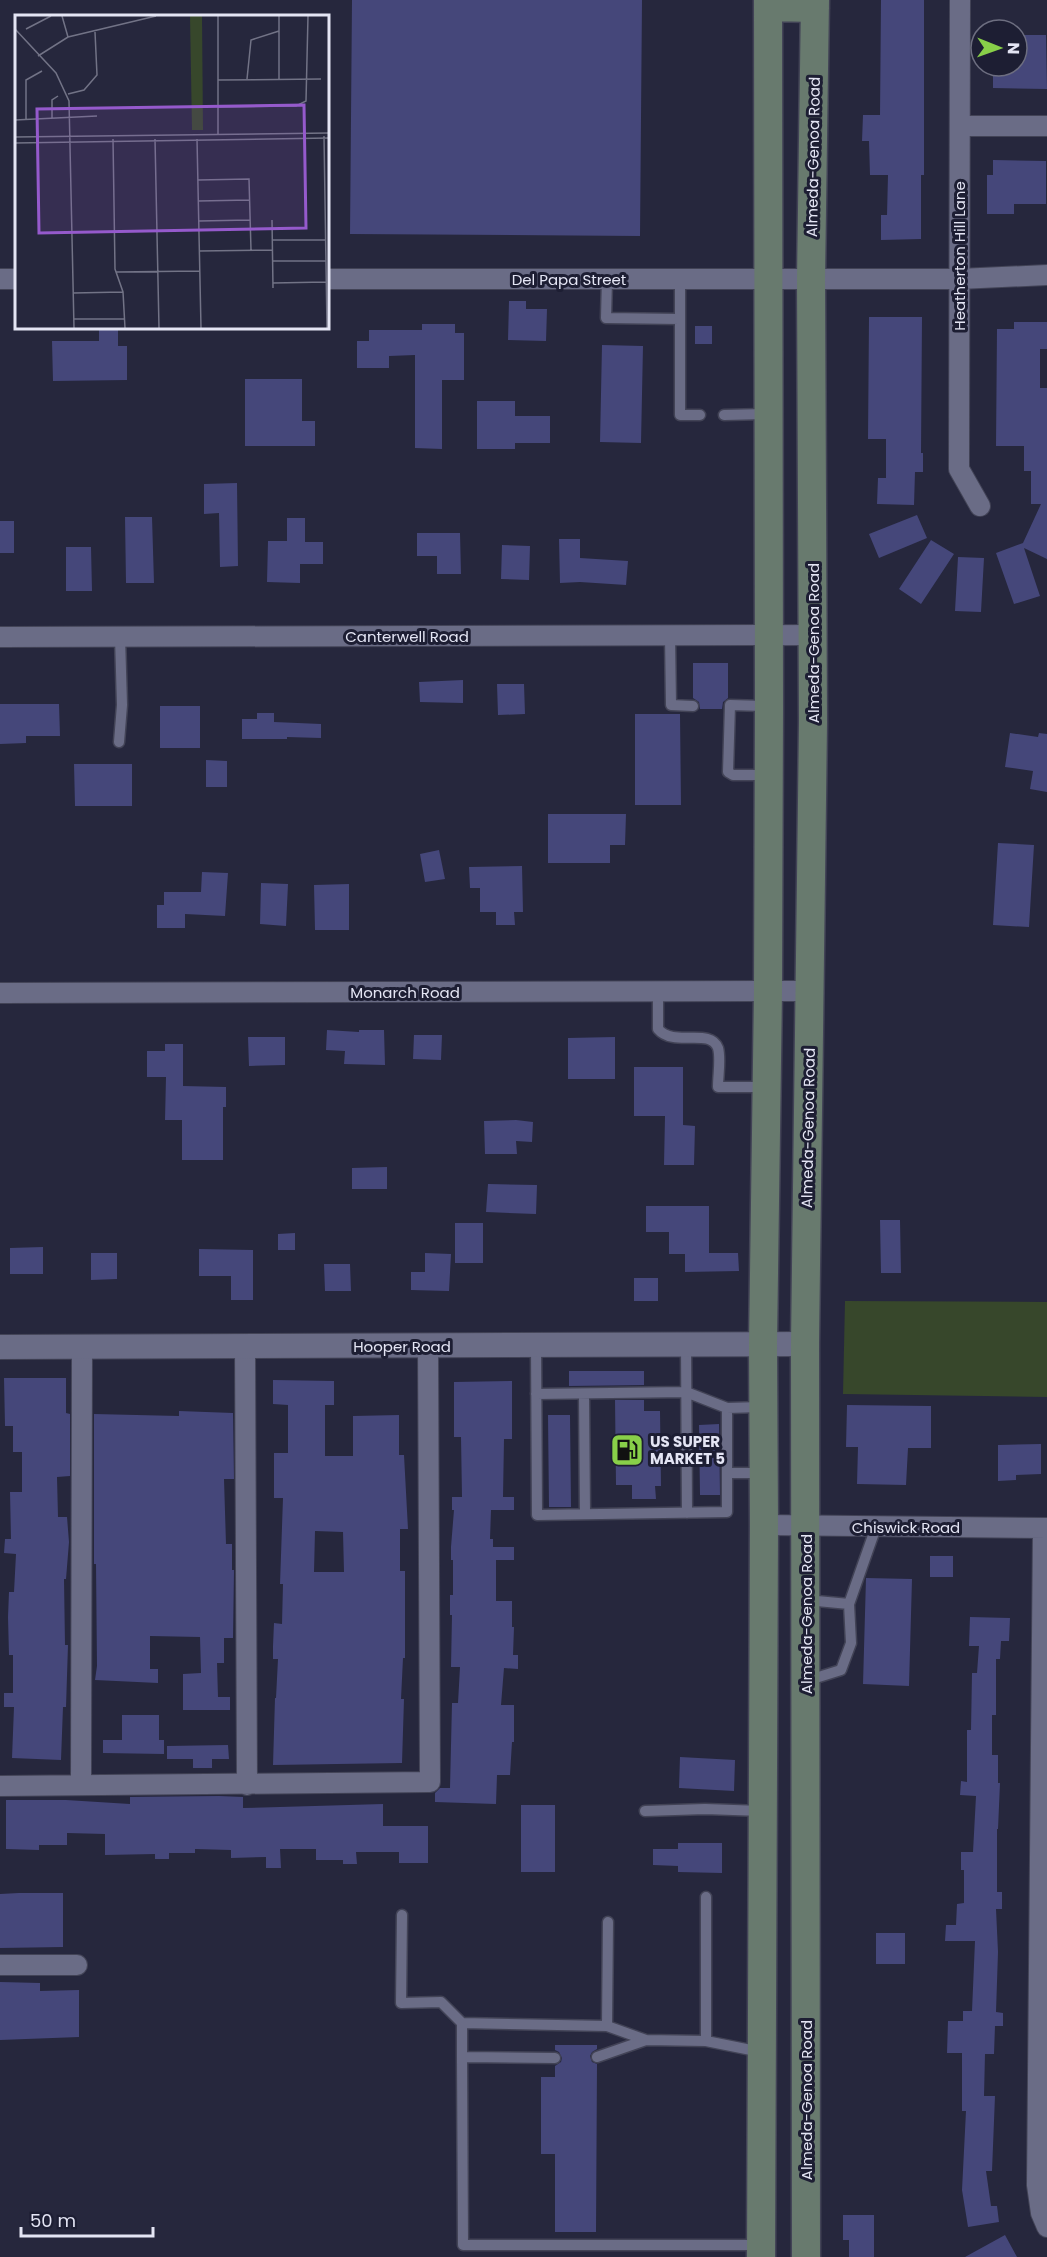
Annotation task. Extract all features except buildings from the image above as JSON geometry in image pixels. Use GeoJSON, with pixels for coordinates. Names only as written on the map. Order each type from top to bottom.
{"type":"FeatureCollection","features":[{"type":"Feature","properties":{"kind":"main road"},"geometry":{"type":"LineString","coordinates":[[761,2251],[763,1344],[769,706],[768,4],[815,4]]}},
{"type":"Feature","properties":{"kind":"main road","name":"Almeda-Genoa Road"},"geometry":{"type":"LineString","coordinates":[[806,2257],[805,1344],[814,635],[811,279],[815,4]]}},
{"type":"Feature","properties":{"kind":"main road"},"geometry":{"type":"LineString","coordinates":[[761,2052],[807,2055]]}},
{"type":"Feature","properties":{"kind":"street","name":"Heatherton Hill Lane"},"geometry":{"type":"LineString","coordinates":[[960,0],[959,469],[980,506]]}},
{"type":"Feature","properties":{"kind":"street"},"geometry":{"type":"LineString","coordinates":[[960,126],[1047,126]]}},
{"type":"Feature","properties":{"kind":"street","name":"Del Papa Street"},"geometry":{"type":"LineString","coordinates":[[328,279],[959,279],[1047,275]]}},
{"type":"Feature","properties":{"kind":"street","name":"Canterwell Road"},"geometry":{"type":"LineString","coordinates":[[0,637],[814,635]]}},
{"type":"Feature","properties":{"kind":"street","name":"Monarch Road"},"geometry":{"type":"LineString","coordinates":[[0,993],[811,991]]}},
{"type":"Feature","properties":{"kind":"street","name":"Hooper Road"},"geometry":{"type":"LineString","coordinates":[[0,1347],[805,1344]]}},
{"type":"Feature","properties":{"kind":"street"},"geometry":{"type":"LineString","coordinates":[[245,1346],[247,1785]]}},
{"type":"Feature","properties":{"kind":"street"},"geometry":{"type":"LineString","coordinates":[[0,1786],[430,1782],[428,1346]]}},
{"type":"Feature","properties":{"kind":"street"},"geometry":{"type":"LineString","coordinates":[[81,1785],[82,1347]]}},
{"type":"Feature","properties":{"kind":"street","name":"Chiswick Road"},"geometry":{"type":"LineString","coordinates":[[764,1525],[1045,1528]]}},
{"type":"Feature","properties":{"kind":"street"},"geometry":{"type":"LineString","coordinates":[[1045,1528],[1036,2185],[1041,2213],[1047,2227]]}},
{"type":"Feature","properties":{"kind":"street"},"geometry":{"type":"LineString","coordinates":[[0,1965],[77,1965]]}},
{"type":"Feature","properties":{"kind":"lane"},"geometry":{"type":"LineString","coordinates":[[607,279],[606,318],[680,319]]}},
{"type":"Feature","properties":{"kind":"lane"},"geometry":{"type":"LineString","coordinates":[[680,279],[680,415],[700,415]]}},
{"type":"Feature","properties":{"kind":"lane"},"geometry":{"type":"LineString","coordinates":[[724,415],[768,414]]}},
{"type":"Feature","properties":{"kind":"lane"},"geometry":{"type":"LineString","coordinates":[[670,636],[671,705],[693,706]]}},
{"type":"Feature","properties":{"kind":"lane"},"geometry":{"type":"LineString","coordinates":[[119,742],[122,705],[120,637]]}},
{"type":"Feature","properties":{"kind":"lane"},"geometry":{"type":"LineString","coordinates":[[768,775],[733,775],[728,772],[729,707],[732,704],[769,706]]}},
{"type":"Feature","properties":{"kind":"lane"},"geometry":{"type":"LineString","coordinates":[[658,992],[658,1029],[663,1035],[670,1038],[706,1038],[714,1042],[718,1049],[718,1087],[766,1087]]}},
{"type":"Feature","properties":{"kind":"lane"},"geometry":{"type":"LineString","coordinates":[[686,1344],[687,1513]]}},
{"type":"Feature","properties":{"kind":"lane"},"geometry":{"type":"LineString","coordinates":[[536,1345],[537,1515],[727,1512],[727,1408]]}},
{"type":"Feature","properties":{"kind":"lane"},"geometry":{"type":"LineString","coordinates":[[536,1394],[686,1392],[727,1408],[764,1407]]}},
{"type":"Feature","properties":{"kind":"lane"},"geometry":{"type":"LineString","coordinates":[[584,1394],[585,1514]]}},
{"type":"Feature","properties":{"kind":"lane"},"geometry":{"type":"LineString","coordinates":[[727,1473],[764,1473]]}},
{"type":"Feature","properties":{"kind":"lane"},"geometry":{"type":"LineString","coordinates":[[806,1680],[841,1670],[851,1643],[849,1604],[876,1527]]}},
{"type":"Feature","properties":{"kind":"lane"},"geometry":{"type":"LineString","coordinates":[[806,1600],[849,1604]]}},
{"type":"Feature","properties":{"kind":"lane"},"geometry":{"type":"LineString","coordinates":[[645,1811],[705,1809],[762,1811]]}},
{"type":"Feature","properties":{"kind":"lane"},"geometry":{"type":"LineString","coordinates":[[706,1897],[706,2041]]}},
{"type":"Feature","properties":{"kind":"lane"},"geometry":{"type":"LineString","coordinates":[[402,1915],[401,2003],[441,2002],[462,2023],[607,2026],[646,2040],[706,2041],[761,2052]]}},
{"type":"Feature","properties":{"kind":"lane"},"geometry":{"type":"LineString","coordinates":[[607,2026],[608,1922]]}},
{"type":"Feature","properties":{"kind":"lane"},"geometry":{"type":"LineString","coordinates":[[462,2023],[463,2245],[761,2251]]}},
{"type":"Feature","properties":{"kind":"lane"},"geometry":{"type":"LineString","coordinates":[[597,2057],[646,2040]]}},
{"type":"Feature","properties":{"kind":"lane"},"geometry":{"type":"LineString","coordinates":[[462,2056],[555,2058]]}},
{"type":"Feature","properties":{"kind":"green space"},"geometry":{"type":"Polygon","coordinates":[[[845,1301],[1047,1302],[1047,1397],[843,1394],[845,1301]]]}},
{"type":"Feature","properties":{"kind":"place","name":"US SUPER MARKET 5"},"geometry":{"type":"Point","coordinates":[627,1450]}}]}
